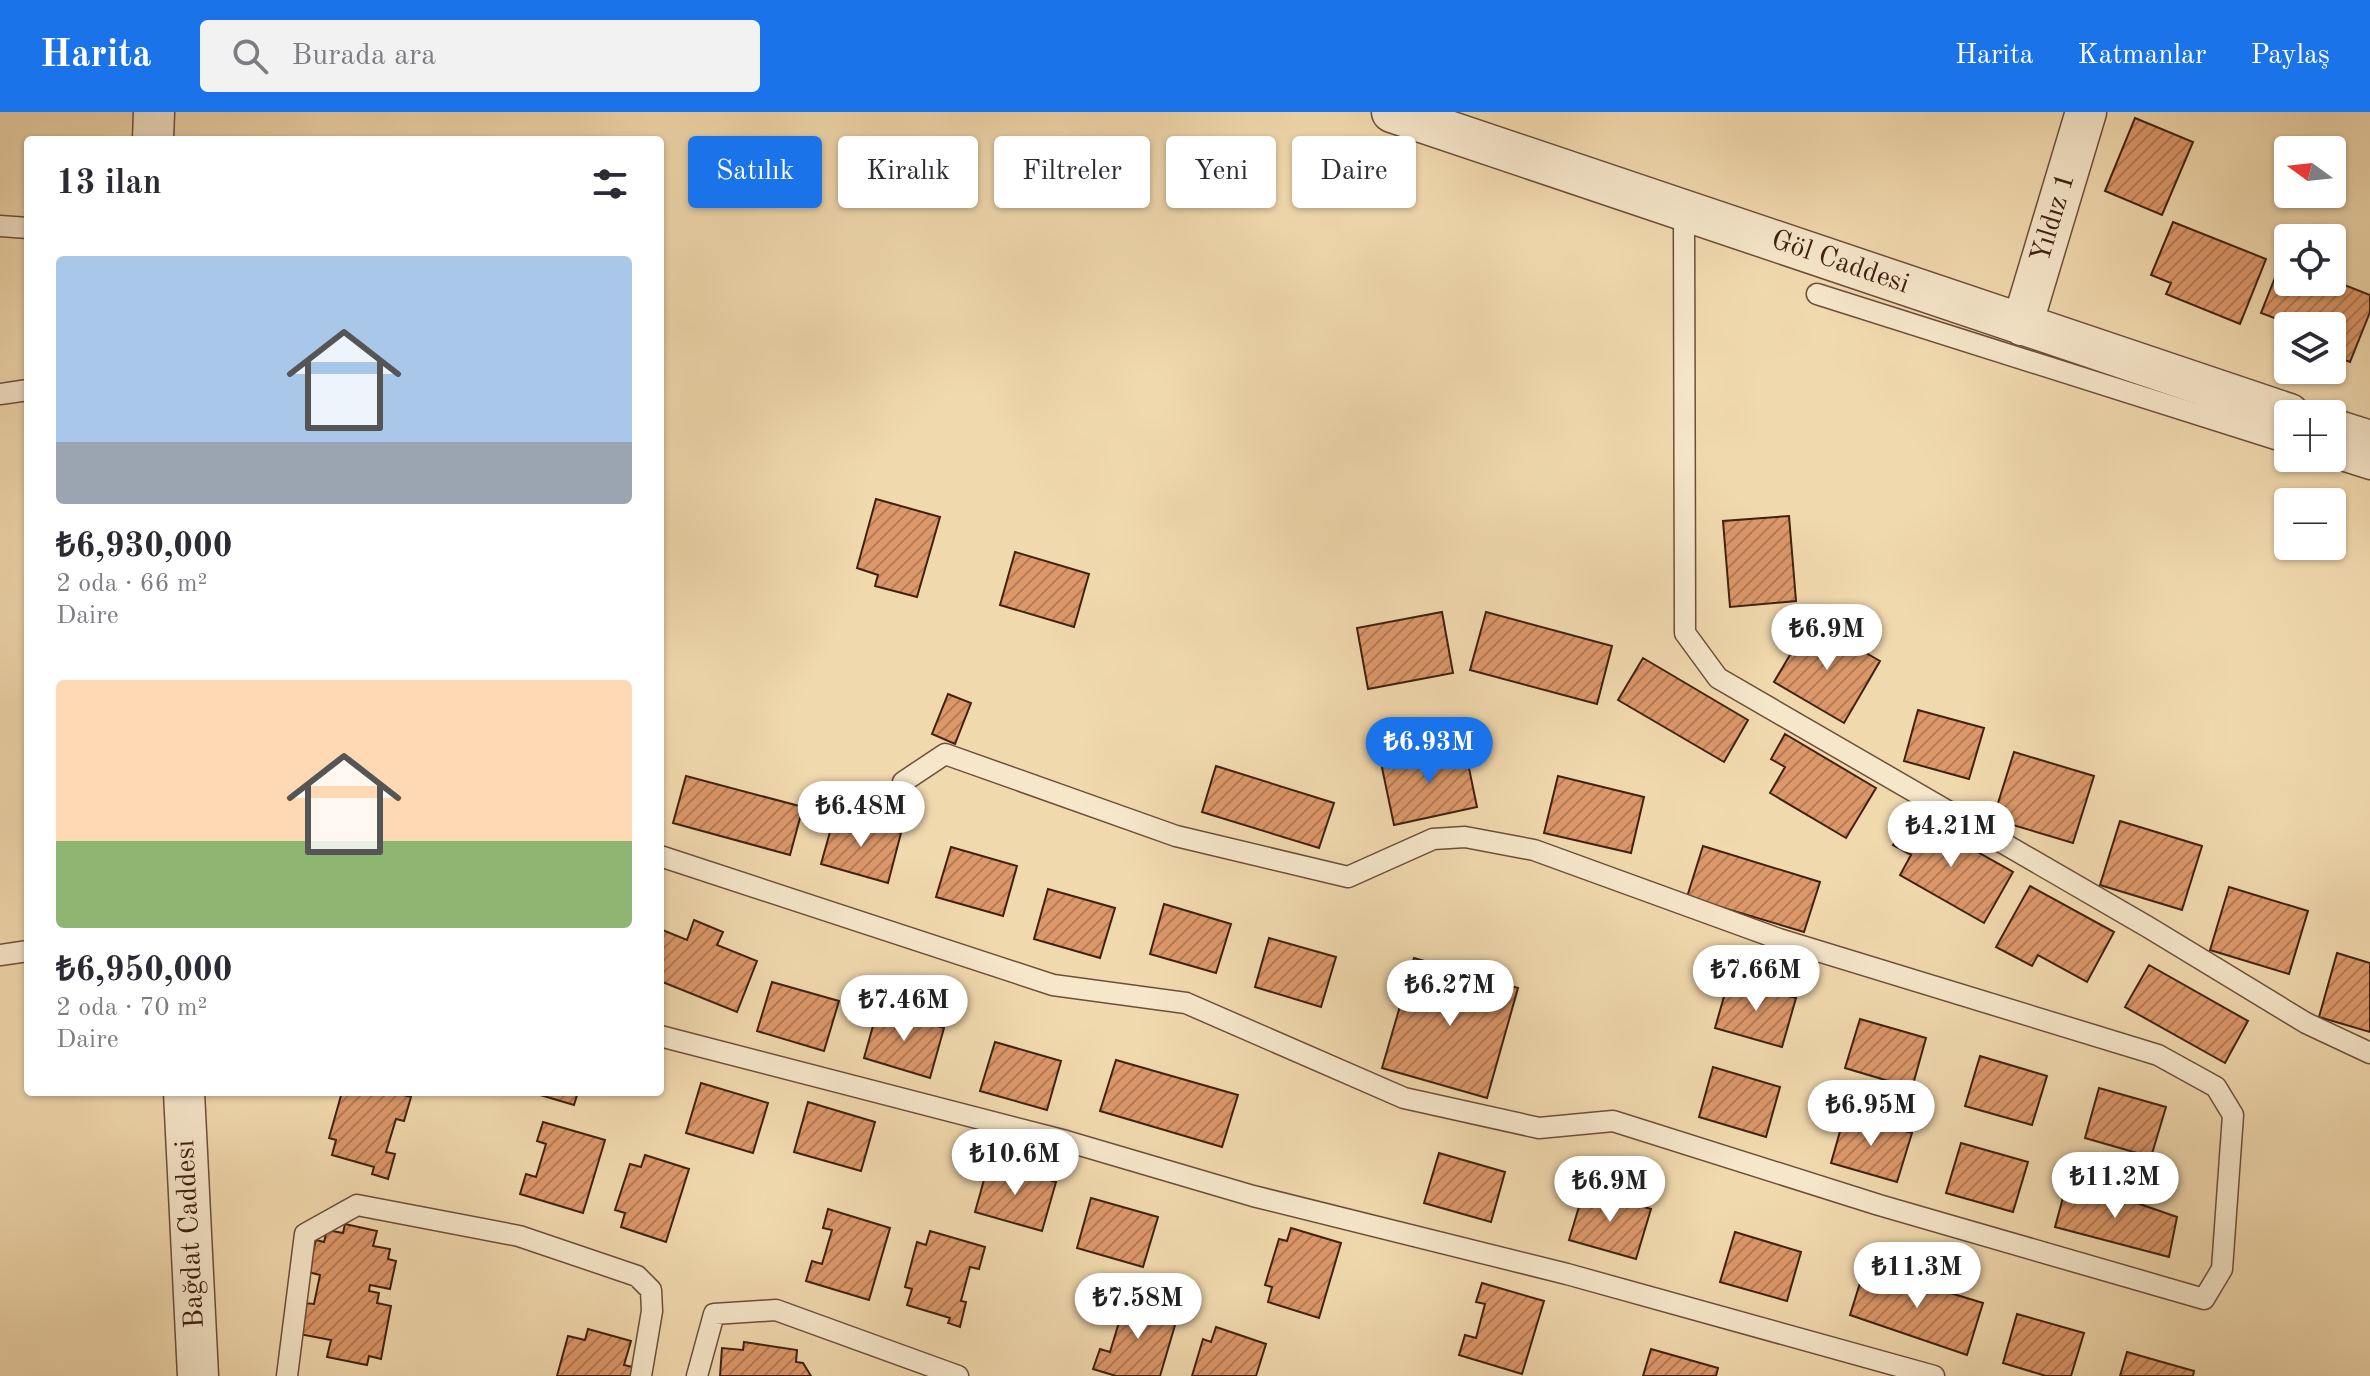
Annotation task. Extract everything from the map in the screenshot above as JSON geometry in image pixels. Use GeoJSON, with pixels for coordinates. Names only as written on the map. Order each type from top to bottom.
{"type":"FeatureCollection","features":[{"type":"Feature","properties":{"kind":"street"},"geometry":{"type":"LineString","coordinates":[[153,136],[154,112]]}},
{"type":"Feature","properties":{"kind":"street","name":"Göl Caddesi"},"geometry":{"type":"LineString","coordinates":[[1392,112],[2274,409]]}},
{"type":"Feature","properties":{"kind":"street","name":"Yıldız 1"},"geometry":{"type":"LineString","coordinates":[[2022,325],[2086,112]]}},
{"type":"Feature","properties":{"kind":"street"},"geometry":{"type":"LineString","coordinates":[[2346,433],[2370,441]]}},
{"type":"Feature","properties":{"kind":"street","name":"Bağdat Caddesi"},"geometry":{"type":"LineString","coordinates":[[184,1096],[198,1376]]}},
{"type":"Feature","properties":{"kind":"lane"},"geometry":{"type":"LineString","coordinates":[[1684,211],[1685,633],[1718,678],[2148,927],[2306,1023],[2370,1053]]}},
{"type":"Feature","properties":{"kind":"lane"},"geometry":{"type":"LineString","coordinates":[[0,226],[24,228]]}},
{"type":"Feature","properties":{"kind":"lane"},"geometry":{"type":"LineString","coordinates":[[1817,294],[2274,439]]}},
{"type":"Feature","properties":{"kind":"lane"},"geometry":{"type":"LineString","coordinates":[[0,394],[24,391]]}},
{"type":"Feature","properties":{"kind":"lane"},"geometry":{"type":"LineString","coordinates":[[2346,461],[2370,469]]}},
{"type":"Feature","properties":{"kind":"lane"},"geometry":{"type":"LineString","coordinates":[[664,857],[1053,985],[1186,1003],[1404,1098],[1539,1128],[1613,1121],[1879,1205],[2204,1299],[2222,1269],[2233,1115],[2216,1087],[2158,1055],[1779,939],[1534,850],[1465,837],[1433,839],[1348,877],[1176,836],[945,754],[903,782]]}},
{"type":"Feature","properties":{"kind":"lane"},"geometry":{"type":"LineString","coordinates":[[0,955],[24,952]]}},
{"type":"Feature","properties":{"kind":"lane"},"geometry":{"type":"LineString","coordinates":[[664,1037],[1066,1141],[1253,1196],[1567,1274],[1934,1376]]}},
{"type":"Feature","properties":{"kind":"lane"},"geometry":{"type":"LineString","coordinates":[[287,1376],[305,1234],[357,1205],[519,1236],[637,1276],[651,1290],[652,1311],[641,1376]]}},
{"type":"Feature","properties":{"kind":"lane"},"geometry":{"type":"LineString","coordinates":[[697,1376],[714,1314],[776,1310],[958,1376]]}},
{"type":"Feature","properties":{"kind":"building"},"geometry":{"type":"Polygon","coordinates":[[[2135,118],[2193,142],[2162,215],[2105,191],[2135,118]]]}},
{"type":"Feature","properties":{"kind":"building"},"geometry":{"type":"Polygon","coordinates":[[[2173,222],[2266,259],[2240,324],[2166,294],[2171,283],[2151,275],[2173,222]]]}},
{"type":"Feature","properties":{"kind":"building"},"geometry":{"type":"Polygon","coordinates":[[[2274,280],[2274,296],[2346,296],[2346,286],[2370,295],[2370,312],[2350,362],[2346,360],[2346,312],[2274,312],[2274,318],[2261,313],[2274,280]]]}},
{"type":"Feature","properties":{"kind":"building"},"geometry":{"type":"Polygon","coordinates":[[[876,499],[940,517],[917,597],[875,586],[878,575],[857,568],[876,499]]]}},
{"type":"Feature","properties":{"kind":"building"},"geometry":{"type":"Polygon","coordinates":[[[1789,516],[1796,601],[1730,607],[1723,521],[1789,516]]]}},
{"type":"Feature","properties":{"kind":"building"},"geometry":{"type":"Polygon","coordinates":[[[1015,552],[1089,574],[1074,627],[1000,605],[1015,552]]]}},
{"type":"Feature","properties":{"kind":"building"},"geometry":{"type":"Polygon","coordinates":[[[1442,612],[1453,673],[1368,689],[1357,628],[1442,612]]]}},
{"type":"Feature","properties":{"kind":"building"},"geometry":{"type":"Polygon","coordinates":[[[1486,612],[1612,646],[1597,704],[1470,670],[1486,612]]]}},
{"type":"Feature","properties":{"kind":"building"},"geometry":{"type":"Polygon","coordinates":[[[1810,621],[1880,661],[1844,723],[1774,682],[1810,621]]]}},
{"type":"Feature","properties":{"kind":"building"},"geometry":{"type":"Polygon","coordinates":[[[1643,658],[1748,720],[1724,762],[1618,700],[1643,658]]]}},
{"type":"Feature","properties":{"kind":"building"},"geometry":{"type":"Polygon","coordinates":[[[948,694],[971,703],[955,744],[932,734],[948,694]]]}},
{"type":"Feature","properties":{"kind":"building"},"geometry":{"type":"Polygon","coordinates":[[[1918,710],[1984,728],[1969,779],[1904,761],[1918,710]]]}},
{"type":"Feature","properties":{"kind":"building"},"geometry":{"type":"Polygon","coordinates":[[[1785,734],[1876,788],[1846,838],[1770,793],[1785,767],[1771,759],[1785,734]]]}},
{"type":"Feature","properties":{"kind":"building"},"geometry":{"type":"Polygon","coordinates":[[[1464,744],[1477,807],[1394,825],[1381,763],[1464,744]]]}},
{"type":"Feature","properties":{"kind":"building"},"geometry":{"type":"Polygon","coordinates":[[[2014,752],[2094,776],[2073,843],[1993,819],[2014,752]]]}},
{"type":"Feature","properties":{"kind":"building"},"geometry":{"type":"Polygon","coordinates":[[[1216,766],[1334,803],[1319,848],[1202,812],[1216,766]]]}},
{"type":"Feature","properties":{"kind":"building"},"geometry":{"type":"Polygon","coordinates":[[[686,776],[803,807],[790,855],[673,823],[686,776]]]}},
{"type":"Feature","properties":{"kind":"building"},"geometry":{"type":"Polygon","coordinates":[[[1558,776],[1644,797],[1631,853],[1544,833],[1558,776]]]}},
{"type":"Feature","properties":{"kind":"building"},"geometry":{"type":"Polygon","coordinates":[[[835,814],[901,833],[888,883],[821,864],[835,814]]]}},
{"type":"Feature","properties":{"kind":"building"},"geometry":{"type":"Polygon","coordinates":[[[1910,814],[2013,872],[1984,923],[1900,875],[1911,855],[1893,845],[1910,814]]]}},
{"type":"Feature","properties":{"kind":"building"},"geometry":{"type":"Polygon","coordinates":[[[2120,821],[2202,846],[2182,910],[2100,885],[2120,821]]]}},
{"type":"Feature","properties":{"kind":"building"},"geometry":{"type":"Polygon","coordinates":[[[1703,846],[1820,882],[1804,932],[1687,897],[1703,846]]]}},
{"type":"Feature","properties":{"kind":"building"},"geometry":{"type":"Polygon","coordinates":[[[951,847],[1017,866],[1003,916],[936,897],[951,847]]]}},
{"type":"Feature","properties":{"kind":"building"},"geometry":{"type":"Polygon","coordinates":[[[2030,886],[2114,932],[2087,982],[2038,955],[2032,966],[1996,947],[2030,886]]]}},
{"type":"Feature","properties":{"kind":"building"},"geometry":{"type":"Polygon","coordinates":[[[2229,887],[2308,911],[2289,974],[2210,950],[2229,887]]]}},
{"type":"Feature","properties":{"kind":"building"},"geometry":{"type":"Polygon","coordinates":[[[1048,889],[1115,908],[1100,958],[1034,939],[1048,889]]]}},
{"type":"Feature","properties":{"kind":"building"},"geometry":{"type":"Polygon","coordinates":[[[1164,904],[1231,924],[1216,973],[1150,954],[1164,904]]]}},
{"type":"Feature","properties":{"kind":"building"},"geometry":{"type":"Polygon","coordinates":[[[694,920],[723,932],[717,945],[757,961],[737,1012],[664,983],[664,931],[687,940],[694,920]]]}},
{"type":"Feature","properties":{"kind":"building"},"geometry":{"type":"Polygon","coordinates":[[[1269,938],[1336,957],[1321,1007],[1255,987],[1269,938]]]}},
{"type":"Feature","properties":{"kind":"building"},"geometry":{"type":"Polygon","coordinates":[[[2337,953],[2370,963],[2370,1032],[2319,1017],[2337,953]]]}},
{"type":"Feature","properties":{"kind":"building"},"geometry":{"type":"Polygon","coordinates":[[[1414,958],[1518,988],[1487,1098],[1382,1068],[1414,958]]]}},
{"type":"Feature","properties":{"kind":"building"},"geometry":{"type":"Polygon","coordinates":[[[2149,965],[2248,1021],[2225,1063],[2125,1007],[2149,965]]]}},
{"type":"Feature","properties":{"kind":"building"},"geometry":{"type":"Polygon","coordinates":[[[1729,979],[1796,998],[1782,1047],[1715,1028],[1729,979]]]}},
{"type":"Feature","properties":{"kind":"building"},"geometry":{"type":"Polygon","coordinates":[[[772,982],[839,1001],[824,1051],[757,1031],[772,982]]]}},
{"type":"Feature","properties":{"kind":"building"},"geometry":{"type":"Polygon","coordinates":[[[878,1008],[944,1028],[930,1078],[864,1058],[878,1008]]]}},
{"type":"Feature","properties":{"kind":"building"},"geometry":{"type":"Polygon","coordinates":[[[1860,1019],[1926,1038],[1912,1088],[1845,1068],[1860,1019]]]}},
{"type":"Feature","properties":{"kind":"building"},"geometry":{"type":"Polygon","coordinates":[[[995,1042],[1061,1061],[1047,1110],[980,1091],[995,1042]]]}},
{"type":"Feature","properties":{"kind":"building"},"geometry":{"type":"Polygon","coordinates":[[[1980,1056],[2047,1076],[2032,1125],[1965,1106],[1980,1056]]]}},
{"type":"Feature","properties":{"kind":"building"},"geometry":{"type":"Polygon","coordinates":[[[1116,1060],[1238,1095],[1222,1147],[1100,1111],[1116,1060]]]}},
{"type":"Feature","properties":{"kind":"building"},"geometry":{"type":"Polygon","coordinates":[[[1713,1067],[1780,1087],[1766,1137],[1699,1117],[1713,1067]]]}},
{"type":"Feature","properties":{"kind":"building"},"geometry":{"type":"Polygon","coordinates":[[[701,1083],[768,1103],[753,1153],[686,1133],[701,1083]]]}},
{"type":"Feature","properties":{"kind":"building"},"geometry":{"type":"Polygon","coordinates":[[[2099,1088],[2166,1107],[2151,1157],[2085,1138],[2099,1088]]]}},
{"type":"Feature","properties":{"kind":"building"},"geometry":{"type":"Polygon","coordinates":[[[341,1096],[411,1097],[404,1121],[396,1119],[386,1152],[395,1154],[388,1179],[372,1174],[374,1167],[332,1155],[336,1140],[329,1138],[341,1096]]]}},
{"type":"Feature","properties":{"kind":"building"},"geometry":{"type":"Polygon","coordinates":[[[544,1096],[577,1096],[574,1105],[544,1096]]]}},
{"type":"Feature","properties":{"kind":"building"},"geometry":{"type":"Polygon","coordinates":[[[808,1102],[875,1122],[861,1171],[794,1152],[808,1102]]]}},
{"type":"Feature","properties":{"kind":"building"},"geometry":{"type":"Polygon","coordinates":[[[1845,1114],[1912,1133],[1897,1182],[1831,1163],[1845,1114]]]}},
{"type":"Feature","properties":{"kind":"building"},"geometry":{"type":"Polygon","coordinates":[[[543,1122],[605,1140],[583,1213],[520,1194],[526,1174],[536,1177],[546,1144],[537,1141],[543,1122]]]}},
{"type":"Feature","properties":{"kind":"building"},"geometry":{"type":"Polygon","coordinates":[[[1961,1143],[2028,1162],[2013,1212],[1946,1193],[1961,1143]]]}},
{"type":"Feature","properties":{"kind":"building"},"geometry":{"type":"Polygon","coordinates":[[[1439,1153],[1505,1172],[1491,1222],[1424,1203],[1439,1153]]]}},
{"type":"Feature","properties":{"kind":"building"},"geometry":{"type":"Polygon","coordinates":[[[645,1155],[689,1169],[666,1242],[621,1227],[625,1213],[615,1210],[630,1164],[641,1167],[645,1155]]]}},
{"type":"Feature","properties":{"kind":"building"},"geometry":{"type":"Polygon","coordinates":[[[989,1162],[1056,1182],[1042,1231],[975,1212],[989,1162]]]}},
{"type":"Feature","properties":{"kind":"building"},"geometry":{"type":"Polygon","coordinates":[[[2068,1179],[2177,1217],[2169,1257],[2055,1227],[2068,1179]]]}},
{"type":"Feature","properties":{"kind":"building"},"geometry":{"type":"Polygon","coordinates":[[[1584,1190],[1651,1209],[1636,1259],[1569,1240],[1584,1190]]]}},
{"type":"Feature","properties":{"kind":"building"},"geometry":{"type":"Polygon","coordinates":[[[1091,1198],[1158,1217],[1143,1267],[1077,1248],[1091,1198]]]}},
{"type":"Feature","properties":{"kind":"building"},"geometry":{"type":"Polygon","coordinates":[[[828,1209],[890,1228],[869,1300],[806,1281],[812,1261],[822,1264],[832,1230],[823,1228],[828,1209]]]}},
{"type":"Feature","properties":{"kind":"building"},"geometry":{"type":"Polygon","coordinates":[[[345,1224],[377,1231],[373,1246],[390,1249],[388,1259],[396,1261],[390,1289],[370,1285],[369,1291],[379,1293],[377,1303],[391,1306],[381,1359],[369,1356],[367,1365],[327,1357],[331,1340],[299,1334],[305,1303],[314,1304],[320,1275],[308,1272],[316,1240],[324,1242],[327,1230],[343,1233],[345,1224]]]}},
{"type":"Feature","properties":{"kind":"building"},"geometry":{"type":"Polygon","coordinates":[[[1291,1228],[1341,1243],[1319,1318],[1268,1302],[1272,1287],[1265,1285],[1279,1239],[1287,1241],[1291,1228]]]}},
{"type":"Feature","properties":{"kind":"building"},"geometry":{"type":"Polygon","coordinates":[[[930,1231],[985,1247],[979,1269],[970,1267],[961,1301],[966,1302],[960,1327],[948,1323],[950,1318],[907,1305],[912,1289],[905,1287],[917,1242],[926,1245],[930,1231]]]}},
{"type":"Feature","properties":{"kind":"building"},"geometry":{"type":"Polygon","coordinates":[[[1735,1232],[1801,1252],[1787,1301],[1720,1282],[1735,1232]]]}},
{"type":"Feature","properties":{"kind":"building"},"geometry":{"type":"Polygon","coordinates":[[[1865,1267],[1983,1303],[1967,1355],[1850,1315],[1865,1267]]]}},
{"type":"Feature","properties":{"kind":"building"},"geometry":{"type":"Polygon","coordinates":[[[1482,1283],[1544,1301],[1522,1374],[1459,1355],[1465,1335],[1476,1338],[1485,1304],[1476,1302],[1482,1283]]]}},
{"type":"Feature","properties":{"kind":"building"},"geometry":{"type":"Polygon","coordinates":[[[1115,1297],[1178,1315],[1160,1376],[1116,1376],[1093,1369],[1100,1349],[1110,1352],[1120,1319],[1110,1316],[1115,1297]]]}},
{"type":"Feature","properties":{"kind":"building"},"geometry":{"type":"Polygon","coordinates":[[[2017,1314],[2084,1333],[2071,1376],[2046,1376],[2003,1363],[2017,1314]]]}},
{"type":"Feature","properties":{"kind":"building"},"geometry":{"type":"Polygon","coordinates":[[[1216,1327],[1266,1344],[1256,1376],[1192,1376],[1203,1339],[1211,1342],[1216,1327]]]}},
{"type":"Feature","properties":{"kind":"building"},"geometry":{"type":"Polygon","coordinates":[[[588,1329],[631,1341],[624,1365],[637,1368],[635,1376],[557,1376],[568,1336],[585,1340],[588,1329]]]}},
{"type":"Feature","properties":{"kind":"building"},"geometry":{"type":"Polygon","coordinates":[[[744,1342],[797,1350],[796,1362],[803,1363],[811,1376],[720,1376],[722,1348],[743,1350],[744,1342]]]}},
{"type":"Feature","properties":{"kind":"building"},"geometry":{"type":"Polygon","coordinates":[[[1651,1349],[1718,1368],[1716,1376],[1643,1376],[1651,1349]]]}},
{"type":"Feature","properties":{"kind":"building"},"geometry":{"type":"Polygon","coordinates":[[[2127,1352],[2194,1371],[2193,1376],[2120,1376],[2127,1352]]]}}]}
